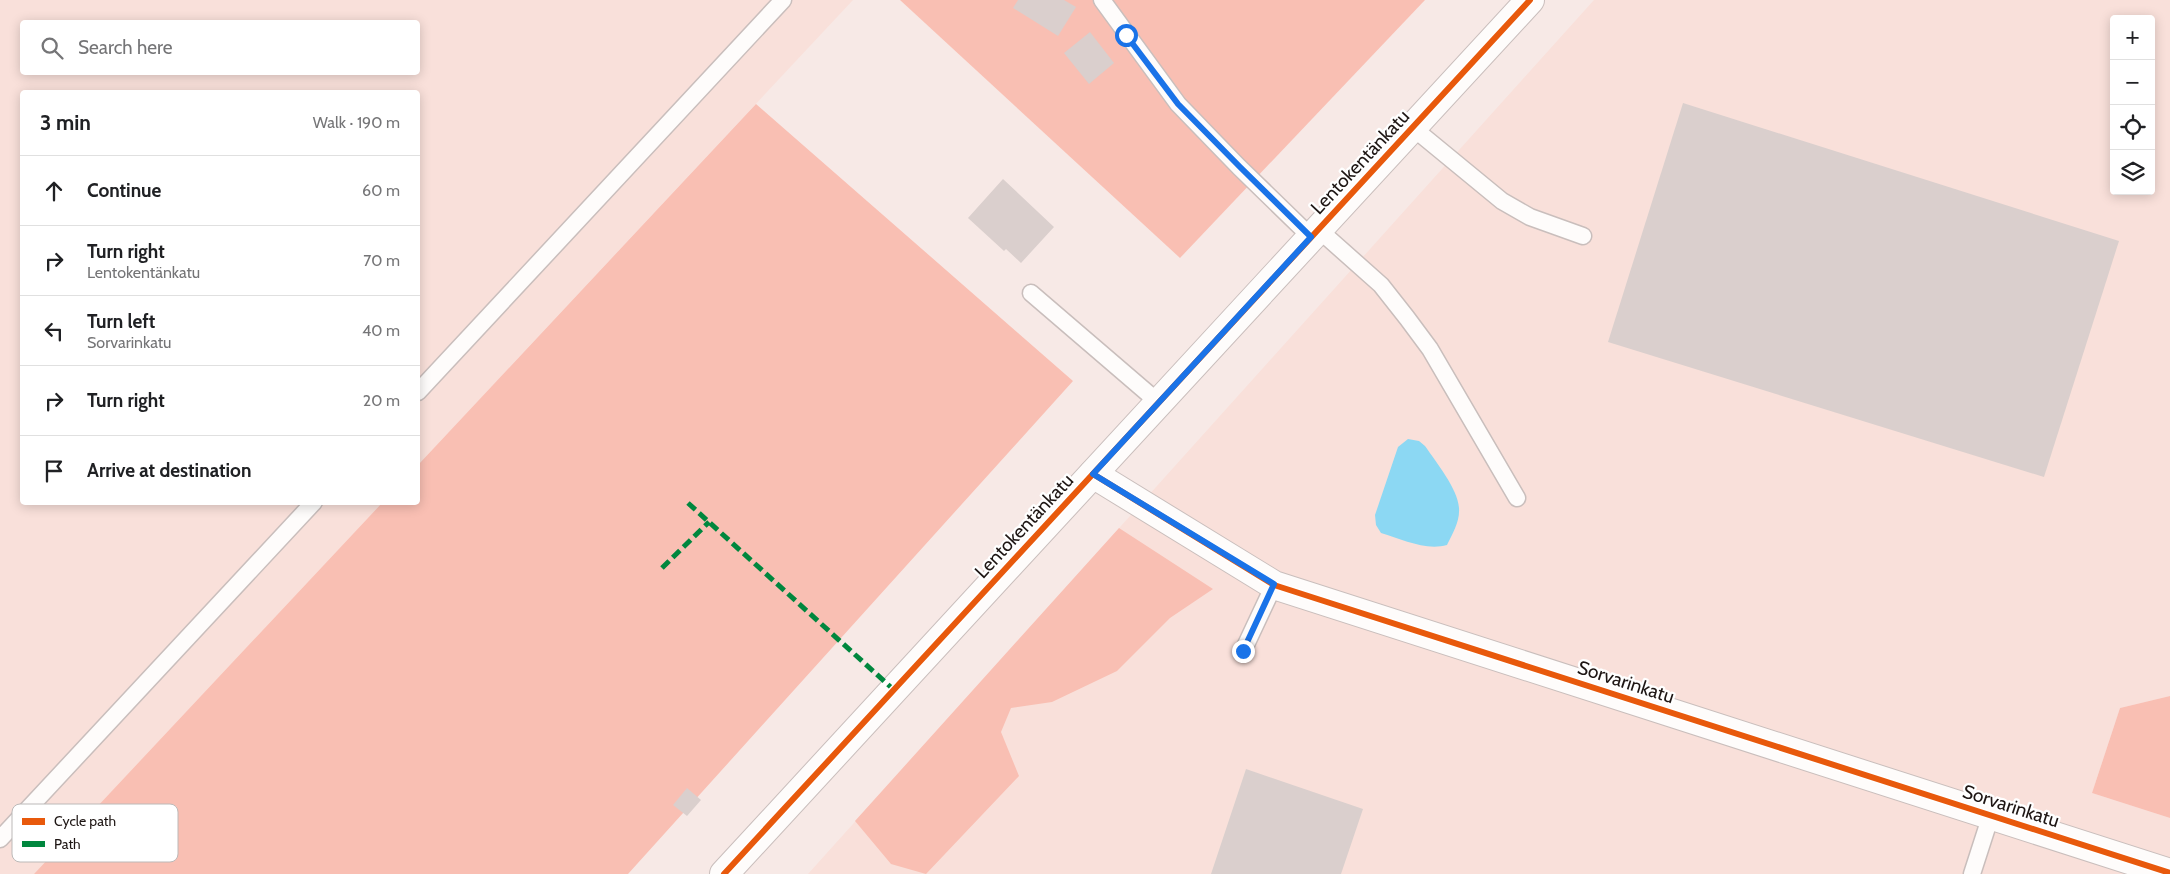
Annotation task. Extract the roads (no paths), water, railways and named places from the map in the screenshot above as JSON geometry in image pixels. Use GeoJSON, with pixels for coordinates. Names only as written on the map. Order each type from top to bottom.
{"type":"FeatureCollection","features":[{"type":"Feature","properties":{"kind":"street","name":"Lentokentänkatu"},"geometry":{"type":"LineString","coordinates":[[724,874],[1530,0]]}},
{"type":"Feature","properties":{"kind":"street","name":"Sorvarinkatu"},"geometry":{"type":"LineString","coordinates":[[1093,474],[1274,584],[2170,873]]}},
{"type":"Feature","properties":{"kind":"lane"},"geometry":{"type":"LineString","coordinates":[[420,390],[784,0]]}},
{"type":"Feature","properties":{"kind":"lane"},"geometry":{"type":"LineString","coordinates":[[1102,0],[1178,104],[1240,167],[1314,233],[1381,285],[1430,349],[1516,498]]}},
{"type":"Feature","properties":{"kind":"lane"},"geometry":{"type":"LineString","coordinates":[[1412,127],[1502,201],[1530,217],[1583,236]]}},
{"type":"Feature","properties":{"kind":"lane"},"geometry":{"type":"LineString","coordinates":[[1031,293],[1158,402]]}},
{"type":"Feature","properties":{"kind":"lane"},"geometry":{"type":"LineString","coordinates":[[33,804],[311,505]]}},
{"type":"Feature","properties":{"kind":"lane"},"geometry":{"type":"LineString","coordinates":[[1243,651],[1274,584]]}},
{"type":"Feature","properties":{"kind":"lane"},"geometry":{"type":"LineString","coordinates":[[1972,874],[1991,815]]}},
{"type":"Feature","properties":{"kind":"lane"},"geometry":{"type":"LineString","coordinates":[[0,839],[12,826]]}},
{"type":"Feature","properties":{"kind":"water"},"geometry":{"type":"Polygon","coordinates":[[[1408,439],[1419,441],[1425,446],[1446,476],[1458,501],[1459,508],[1456,527],[1447,545],[1430,546],[1414,544],[1381,533],[1376,525],[1375,515],[1398,447],[1408,439]]]}}]}
